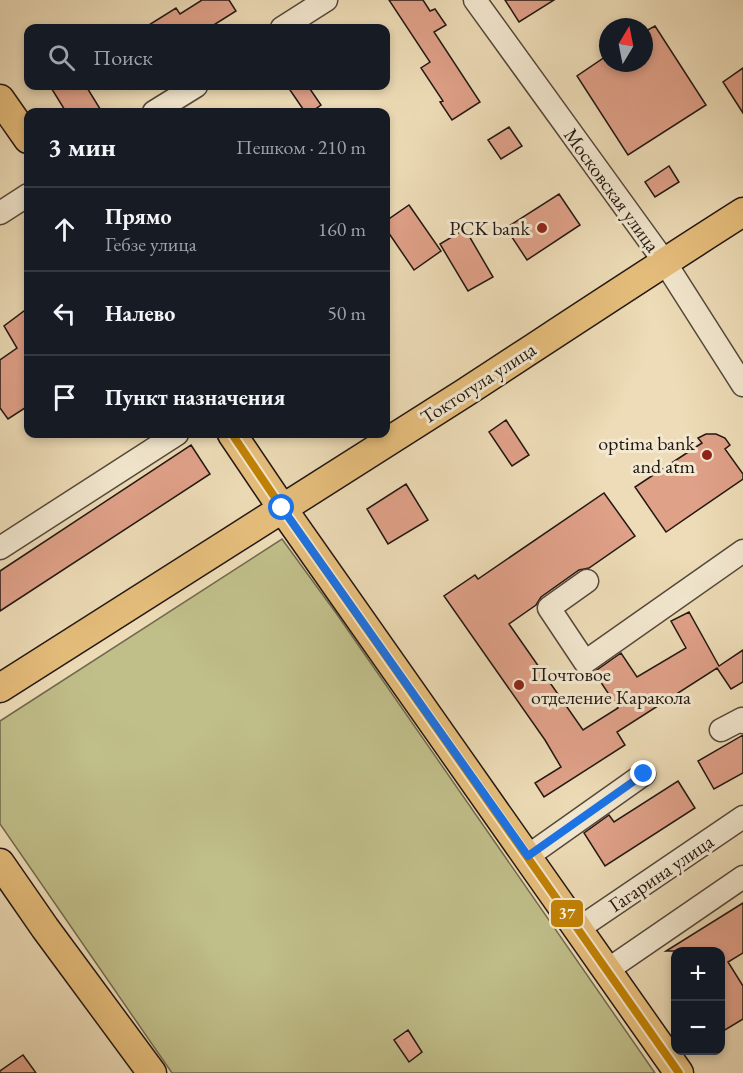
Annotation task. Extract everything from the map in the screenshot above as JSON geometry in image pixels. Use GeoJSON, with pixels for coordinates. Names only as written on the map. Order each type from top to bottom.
{"type":"FeatureCollection","features":[{"type":"Feature","properties":{"kind":"main road"},"geometry":{"type":"LineString","coordinates":[[0,99],[24,133]]}},
{"type":"Feature","properties":{"kind":"main road","name":"Токтогула улица"},"geometry":{"type":"LineString","coordinates":[[0,688],[485,379],[663,261],[743,212]]}},
{"type":"Feature","properties":{"kind":"main road"},"geometry":{"type":"LineString","coordinates":[[235,438],[679,1073]]}},
{"type":"Feature","properties":{"kind":"main road"},"geometry":{"type":"LineString","coordinates":[[0,863],[152,1073]]}},
{"type":"Feature","properties":{"kind":"street"},"geometry":{"type":"LineString","coordinates":[[288,24],[326,0]]}},
{"type":"Feature","properties":{"kind":"street","name":"Московская улица"},"geometry":{"type":"LineString","coordinates":[[475,0],[663,261],[743,385]]}},
{"type":"Feature","properties":{"kind":"street"},"geometry":{"type":"LineString","coordinates":[[160,108],[190,90]]}},
{"type":"Feature","properties":{"kind":"street"},"geometry":{"type":"LineString","coordinates":[[0,213],[24,198]]}},
{"type":"Feature","properties":{"kind":"street"},"geometry":{"type":"LineString","coordinates":[[0,548],[171,438]]}},
{"type":"Feature","properties":{"kind":"street"},"geometry":{"type":"LineString","coordinates":[[587,581],[549,608],[585,662],[743,551]]}},
{"type":"Feature","properties":{"kind":"street"},"geometry":{"type":"LineString","coordinates":[[721,730],[741,719],[743,722]]}},
{"type":"Feature","properties":{"kind":"street"},"geometry":{"type":"LineString","coordinates":[[528,856],[644,774]]}},
{"type":"Feature","properties":{"kind":"street","name":"Гагарина улица"},"geometry":{"type":"LineString","coordinates":[[578,929],[743,817]]}},
{"type":"Feature","properties":{"kind":"street"},"geometry":{"type":"LineString","coordinates":[[606,971],[743,877]]}},
{"type":"Feature","properties":{"kind":"shaded area"},"geometry":{"type":"Polygon","coordinates":[[[282,539],[336,613],[655,1073],[172,1073],[0,824],[0,721],[282,539]]]}},
{"type":"Feature","properties":{"kind":"building"},"geometry":{"type":"Polygon","coordinates":[[[202,0],[229,0],[236,11],[215,24],[150,24],[176,8],[180,14],[202,0]]]}},
{"type":"Feature","properties":{"kind":"building"},"geometry":{"type":"Polygon","coordinates":[[[389,0],[423,0],[430,11],[435,9],[446,25],[434,32],[480,102],[452,120],[440,102],[443,101],[421,68],[430,62],[389,0]]]}},
{"type":"Feature","properties":{"kind":"building"},"geometry":{"type":"Polygon","coordinates":[[[505,0],[554,0],[519,22],[505,0]]]}},
{"type":"Feature","properties":{"kind":"building"},"geometry":{"type":"Polygon","coordinates":[[[655,26],[706,105],[628,155],[577,76],[599,61],[599,72],[653,72],[653,27],[655,26]]]}},
{"type":"Feature","properties":{"kind":"building"},"geometry":{"type":"Polygon","coordinates":[[[743,68],[743,113],[723,82],[743,68]]]}},
{"type":"Feature","properties":{"kind":"building"},"geometry":{"type":"Polygon","coordinates":[[[52,90],[88,90],[100,108],[64,108],[52,90]]]}},
{"type":"Feature","properties":{"kind":"building"},"geometry":{"type":"Polygon","coordinates":[[[290,90],[311,90],[321,105],[317,108],[302,108],[290,90]]]}},
{"type":"Feature","properties":{"kind":"building"},"geometry":{"type":"Polygon","coordinates":[[[509,127],[522,146],[501,159],[488,140],[509,127]]]}},
{"type":"Feature","properties":{"kind":"building"},"geometry":{"type":"Polygon","coordinates":[[[669,166],[679,182],[655,197],[645,182],[669,166]]]}},
{"type":"Feature","properties":{"kind":"building"},"geometry":{"type":"Polygon","coordinates":[[[559,194],[580,225],[527,260],[506,228],[559,194]]]}},
{"type":"Feature","properties":{"kind":"building"},"geometry":{"type":"Polygon","coordinates":[[[409,205],[441,251],[414,270],[390,235],[390,218],[409,205]]]}},
{"type":"Feature","properties":{"kind":"building"},"geometry":{"type":"Polygon","coordinates":[[[465,229],[493,277],[468,291],[440,244],[465,229]]]}},
{"type":"Feature","properties":{"kind":"building"},"geometry":{"type":"Polygon","coordinates":[[[24,311],[24,409],[8,419],[0,408],[0,360],[17,348],[4,326],[24,311]]]}},
{"type":"Feature","properties":{"kind":"building"},"geometry":{"type":"Polygon","coordinates":[[[506,420],[529,455],[512,466],[489,432],[506,420]]]}},
{"type":"Feature","properties":{"kind":"building"},"geometry":{"type":"Polygon","coordinates":[[[706,434],[716,434],[725,438],[730,445],[725,449],[743,474],[743,479],[666,532],[635,487],[702,443],[698,438],[706,434]]]}},
{"type":"Feature","properties":{"kind":"building"},"geometry":{"type":"Polygon","coordinates":[[[191,445],[210,474],[0,611],[0,571],[191,445]]]}},
{"type":"Feature","properties":{"kind":"building"},"geometry":{"type":"Polygon","coordinates":[[[406,484],[428,520],[388,544],[367,509],[406,484]]]}},
{"type":"Feature","properties":{"kind":"building"},"geometry":{"type":"Polygon","coordinates":[[[604,493],[635,536],[589,568],[579,570],[541,597],[536,605],[509,624],[583,730],[618,708],[594,672],[621,653],[637,677],[686,648],[671,621],[689,612],[719,666],[743,650],[743,682],[731,689],[717,668],[617,732],[625,745],[544,797],[535,783],[561,767],[545,740],[444,596],[475,575],[478,579],[604,493]]]}},
{"type":"Feature","properties":{"kind":"building"},"geometry":{"type":"Polygon","coordinates":[[[743,735],[743,773],[714,789],[698,761],[743,735]]]}},
{"type":"Feature","properties":{"kind":"building"},"geometry":{"type":"Polygon","coordinates":[[[678,781],[695,808],[605,866],[584,833],[609,815],[614,822],[678,781]]]}},
{"type":"Feature","properties":{"kind":"building"},"geometry":{"type":"Polygon","coordinates":[[[743,903],[743,953],[728,962],[743,986],[743,1019],[725,1030],[725,947],[672,947],[743,903]]]}},
{"type":"Feature","properties":{"kind":"building"},"geometry":{"type":"Polygon","coordinates":[[[408,1030],[422,1052],[409,1062],[394,1040],[408,1030]]]}},
{"type":"Feature","properties":{"kind":"building"},"geometry":{"type":"Polygon","coordinates":[[[23,1055],[36,1073],[0,1073],[0,1071],[23,1055]]]}},
{"type":"Feature","properties":{"kind":"transit line","name":"37"},"geometry":{"type":"LineString","coordinates":[[235,438],[679,1073]]}},
{"type":"Feature","properties":{"kind":"place","name":"PCK bank"},"geometry":{"type":"Point","coordinates":[542,228]}},
{"type":"Feature","properties":{"kind":"place","name":"optima bank and atm"},"geometry":{"type":"Point","coordinates":[707,455]}},
{"type":"Feature","properties":{"kind":"place","name":"Почтовое отделение Каракола"},"geometry":{"type":"Point","coordinates":[519,685]}},
{"type":"Feature","properties":{"kind":"route"},"geometry":{"type":"LineString","coordinates":[[282,508],[528,856],[644,774]]}}]}
